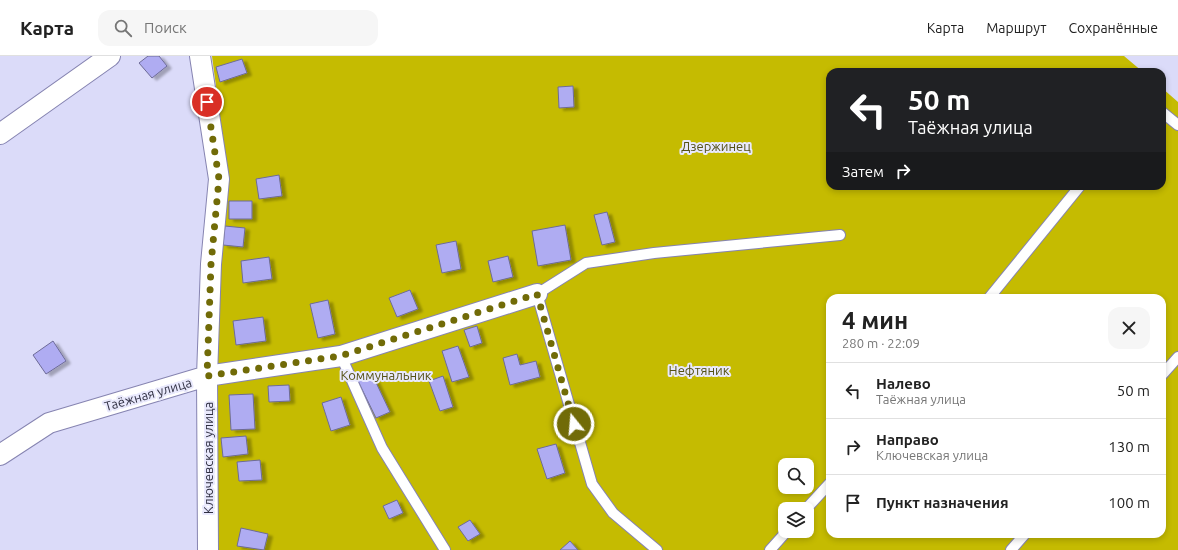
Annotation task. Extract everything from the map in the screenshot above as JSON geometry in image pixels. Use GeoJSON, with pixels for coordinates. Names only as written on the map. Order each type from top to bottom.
{"type":"FeatureCollection","features":[{"type":"Feature","properties":{"kind":"street"},"geometry":{"type":"LineString","coordinates":[[0,134],[110,56]]}},
{"type":"Feature","properties":{"kind":"street","name":"Ключевская улица"},"geometry":{"type":"LineString","coordinates":[[200,56],[219,179],[211,264],[207,376],[208,550]]}},
{"type":"Feature","properties":{"kind":"street","name":"Таёжная улица"},"geometry":{"type":"LineString","coordinates":[[0,455],[49,423],[207,376],[340,356],[537,294]]}},
{"type":"Feature","properties":{"kind":"lane"},"geometry":{"type":"LineString","coordinates":[[1166,115],[1178,125]]}},
{"type":"Feature","properties":{"kind":"lane"},"geometry":{"type":"LineString","coordinates":[[992,294],[1077,190]]}},
{"type":"Feature","properties":{"kind":"lane"},"geometry":{"type":"LineString","coordinates":[[657,550],[613,513],[592,484],[537,294],[586,263],[654,253],[840,235]]}},
{"type":"Feature","properties":{"kind":"lane"},"geometry":{"type":"LineString","coordinates":[[340,356],[382,448],[445,550]]}},
{"type":"Feature","properties":{"kind":"lane"},"geometry":{"type":"LineString","coordinates":[[1166,370],[1178,357]]}},
{"type":"Feature","properties":{"kind":"lane"},"geometry":{"type":"LineString","coordinates":[[812,502],[826,486]]}},
{"type":"Feature","properties":{"kind":"lane"},"geometry":{"type":"LineString","coordinates":[[770,550],[781,538]]}},
{"type":"Feature","properties":{"kind":"lane"},"geometry":{"type":"LineString","coordinates":[[1011,550],[1022,538]]}},
{"type":"Feature","properties":{"kind":"green space"},"geometry":{"type":"Polygon","coordinates":[[[212,56],[1124,56],[1138,68],[826,68],[826,190],[1166,190],[1166,92],[1178,102],[1178,550],[214,550],[214,365],[226,162],[212,56]]]}},
{"type":"Feature","properties":{"kind":"building"},"geometry":{"type":"Polygon","coordinates":[[[148,56],[159,56],[167,66],[152,78],[139,63],[148,56]]]}},
{"type":"Feature","properties":{"kind":"building"},"geometry":{"type":"Polygon","coordinates":[[[242,59],[247,73],[220,82],[216,67],[242,59]]]}},
{"type":"Feature","properties":{"kind":"building"},"geometry":{"type":"Polygon","coordinates":[[[573,86],[574,107],[559,108],[558,87],[573,86]]]}},
{"type":"Feature","properties":{"kind":"building"},"geometry":{"type":"Polygon","coordinates":[[[279,175],[282,196],[259,199],[256,179],[279,175]]]}},
{"type":"Feature","properties":{"kind":"building"},"geometry":{"type":"Polygon","coordinates":[[[229,201],[252,201],[252,219],[229,219],[229,201]]]}},
{"type":"Feature","properties":{"kind":"building"},"geometry":{"type":"Polygon","coordinates":[[[607,212],[615,242],[602,245],[594,215],[607,212]]]}},
{"type":"Feature","properties":{"kind":"building"},"geometry":{"type":"Polygon","coordinates":[[[565,225],[571,260],[538,266],[532,231],[565,225]]]}},
{"type":"Feature","properties":{"kind":"building"},"geometry":{"type":"Polygon","coordinates":[[[225,226],[245,228],[243,247],[223,245],[225,226]]]}},
{"type":"Feature","properties":{"kind":"building"},"geometry":{"type":"Polygon","coordinates":[[[456,241],[461,269],[442,273],[436,245],[456,241]]]}},
{"type":"Feature","properties":{"kind":"building"},"geometry":{"type":"Polygon","coordinates":[[[508,256],[513,277],[493,282],[488,261],[508,256]]]}},
{"type":"Feature","properties":{"kind":"building"},"geometry":{"type":"Polygon","coordinates":[[[269,257],[272,279],[243,283],[241,261],[269,257]]]}},
{"type":"Feature","properties":{"kind":"building"},"geometry":{"type":"Polygon","coordinates":[[[410,290],[418,309],[397,317],[389,298],[410,290]]]}},
{"type":"Feature","properties":{"kind":"building"},"geometry":{"type":"Polygon","coordinates":[[[328,300],[335,334],[318,338],[310,304],[328,300]]]}},
{"type":"Feature","properties":{"kind":"building"},"geometry":{"type":"Polygon","coordinates":[[[263,317],[266,341],[236,345],[233,321],[263,317]]]}},
{"type":"Feature","properties":{"kind":"building"},"geometry":{"type":"Polygon","coordinates":[[[477,326],[482,343],[470,347],[464,330],[477,326]]]}},
{"type":"Feature","properties":{"kind":"building"},"geometry":{"type":"Polygon","coordinates":[[[53,341],[66,361],[46,374],[33,355],[53,341]]]}},
{"type":"Feature","properties":{"kind":"building"},"geometry":{"type":"Polygon","coordinates":[[[458,346],[469,377],[452,382],[442,351],[458,346]]]}},
{"type":"Feature","properties":{"kind":"building"},"geometry":{"type":"Polygon","coordinates":[[[517,354],[520,365],[536,361],[540,377],[510,385],[503,358],[517,354]]]}},
{"type":"Feature","properties":{"kind":"building"},"geometry":{"type":"Polygon","coordinates":[[[372,374],[390,412],[376,418],[358,381],[372,374]]]}},
{"type":"Feature","properties":{"kind":"building"},"geometry":{"type":"Polygon","coordinates":[[[443,376],[453,407],[440,411],[429,381],[443,376]]]}},
{"type":"Feature","properties":{"kind":"building"},"geometry":{"type":"Polygon","coordinates":[[[289,385],[290,401],[269,402],[268,386],[289,385]]]}},
{"type":"Feature","properties":{"kind":"building"},"geometry":{"type":"Polygon","coordinates":[[[253,394],[255,429],[231,430],[229,395],[253,394]]]}},
{"type":"Feature","properties":{"kind":"building"},"geometry":{"type":"Polygon","coordinates":[[[341,397],[350,425],[331,431],[322,403],[341,397]]]}},
{"type":"Feature","properties":{"kind":"building"},"geometry":{"type":"Polygon","coordinates":[[[246,436],[248,454],[223,457],[221,438],[246,436]]]}},
{"type":"Feature","properties":{"kind":"building"},"geometry":{"type":"Polygon","coordinates":[[[556,444],[565,473],[547,479],[537,449],[556,444]]]}},
{"type":"Feature","properties":{"kind":"building"},"geometry":{"type":"Polygon","coordinates":[[[260,460],[262,480],[239,481],[237,462],[260,460]]]}},
{"type":"Feature","properties":{"kind":"building"},"geometry":{"type":"Polygon","coordinates":[[[397,500],[403,513],[389,519],[383,506],[397,500]]]}},
{"type":"Feature","properties":{"kind":"building"},"geometry":{"type":"Polygon","coordinates":[[[470,520],[480,534],[468,541],[458,527],[470,520]]]}},
{"type":"Feature","properties":{"kind":"building"},"geometry":{"type":"Polygon","coordinates":[[[241,528],[268,534],[264,550],[237,546],[241,528]]]}},
{"type":"Feature","properties":{"kind":"building"},"geometry":{"type":"Polygon","coordinates":[[[570,541],[578,550],[560,550],[570,541]]]}},
{"type":"Feature","properties":{"kind":"route"},"geometry":{"type":"LineString","coordinates":[[207,102],[219,179],[211,264],[207,376],[340,356],[537,294],[574,424]]}},
{"type":"Feature","properties":{"kind":"park label","name":"Дзержинец"},"geometry":{"type":"Point","coordinates":[716,146]}},
{"type":"Feature","properties":{"kind":"park label","name":"Нефтяник"},"geometry":{"type":"Point","coordinates":[699,370]}},
{"type":"Feature","properties":{"kind":"park label","name":"Коммунальник"},"geometry":{"type":"Point","coordinates":[386,375]}}]}
